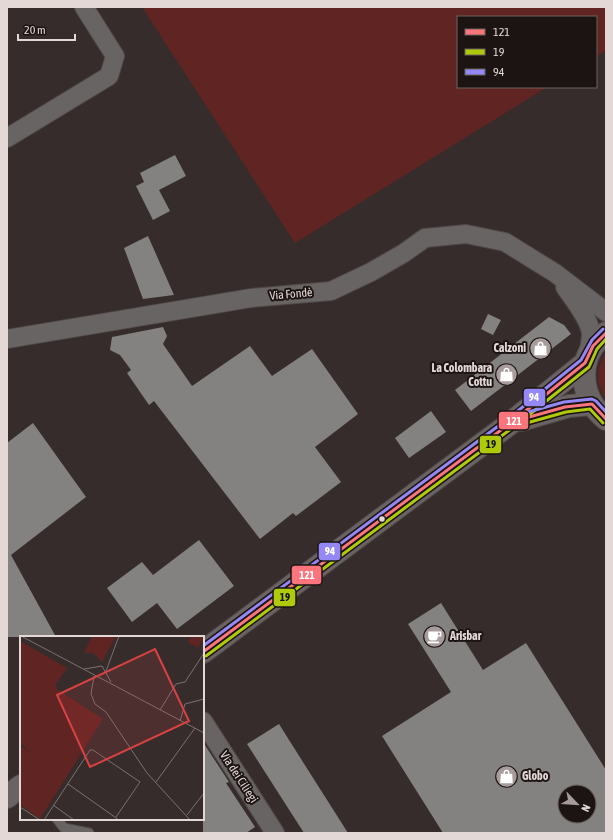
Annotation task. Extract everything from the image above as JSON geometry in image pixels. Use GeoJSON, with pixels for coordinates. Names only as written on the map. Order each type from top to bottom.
{"type":"FeatureCollection","features":[{"type":"Feature","properties":{"kind":"main road"},"geometry":{"type":"LineString","coordinates":[[599,411],[584,385],[583,374],[587,358],[595,343],[606,333]]}},
{"type":"Feature","properties":{"kind":"main road"},"geometry":{"type":"LineString","coordinates":[[204,651],[512,422],[587,358]]}},
{"type":"Feature","properties":{"kind":"main road"},"geometry":{"type":"LineString","coordinates":[[512,422],[569,406],[599,411]]}},
{"type":"Feature","properties":{"kind":"main road"},"geometry":{"type":"LineString","coordinates":[[7,797],[20,787]]}},
{"type":"Feature","properties":{"kind":"street"},"geometry":{"type":"LineString","coordinates":[[7,138],[109,76],[115,56],[84,7]]}},
{"type":"Feature","properties":{"kind":"street","name":"Via Fondè"},"geometry":{"type":"LineString","coordinates":[[7,338],[251,298],[331,291],[371,272],[404,253],[425,238],[466,234],[505,242],[555,273],[606,312]]}},
{"type":"Feature","properties":{"kind":"street","name":"Via Fondè"},"geometry":{"type":"LineString","coordinates":[[555,273],[579,307],[589,326],[591,334],[587,358]]}},
{"type":"Feature","properties":{"kind":"street","name":"Via dei Ciliegi"},"geometry":{"type":"LineString","coordinates":[[204,723],[275,833]]}},
{"type":"Feature","properties":{"kind":"lane"},"geometry":{"type":"LineString","coordinates":[[59,820],[64,828],[89,833]]}},
{"type":"Feature","properties":{"kind":"shaded area"},"geometry":{"type":"Polygon","coordinates":[[[142,7],[606,7],[606,50],[597,56],[597,16],[457,16],[457,88],[545,88],[295,243],[142,7]]]}},
{"type":"Feature","properties":{"kind":"shaded area"},"geometry":{"type":"Polygon","coordinates":[[[606,352],[606,399],[602,393],[598,376],[600,364],[606,352]]]}},
{"type":"Feature","properties":{"kind":"building"},"geometry":{"type":"Polygon","coordinates":[[[175,155],[186,176],[159,190],[170,211],[153,220],[136,186],[144,182],[140,173],[175,155]]]}},
{"type":"Feature","properties":{"kind":"building"},"geometry":{"type":"Polygon","coordinates":[[[148,236],[174,295],[143,299],[124,248],[148,236]]]}},
{"type":"Feature","properties":{"kind":"building"},"geometry":{"type":"Polygon","coordinates":[[[488,314],[501,320],[493,335],[481,329],[488,314]]]}},
{"type":"Feature","properties":{"kind":"building"},"geometry":{"type":"Polygon","coordinates":[[[549,317],[564,325],[571,334],[471,411],[455,390],[549,317]]]}},
{"type":"Feature","properties":{"kind":"building"},"geometry":{"type":"Polygon","coordinates":[[[163,327],[167,336],[163,344],[192,386],[250,346],[272,376],[312,349],[358,414],[315,447],[341,482],[296,516],[293,513],[260,539],[154,401],[149,405],[127,373],[131,370],[120,355],[110,350],[112,337],[163,327]]]}},
{"type":"Feature","properties":{"kind":"building"},"geometry":{"type":"Polygon","coordinates":[[[431,411],[446,432],[409,458],[395,438],[431,411]]]}},
{"type":"Feature","properties":{"kind":"building"},"geometry":{"type":"Polygon","coordinates":[[[33,423],[86,497],[11,555],[55,636],[7,637],[7,443],[33,423]]]}},
{"type":"Feature","properties":{"kind":"building"},"geometry":{"type":"Polygon","coordinates":[[[199,540],[234,586],[177,629],[157,603],[132,622],[107,588],[142,562],[153,575],[199,540]]]}},
{"type":"Feature","properties":{"kind":"building"},"geometry":{"type":"Polygon","coordinates":[[[441,603],[483,670],[526,643],[606,770],[606,833],[443,833],[382,736],[451,692],[408,624],[441,603]]]}},
{"type":"Feature","properties":{"kind":"building"},"geometry":{"type":"Polygon","coordinates":[[[279,724],[348,833],[304,833],[247,744],[279,724]]]}},
{"type":"Feature","properties":{"kind":"building"},"geometry":{"type":"Polygon","coordinates":[[[204,744],[229,782],[226,783],[255,827],[246,833],[203,833],[204,744]]]}},
{"type":"Feature","properties":{"kind":"transit line","name":"94"},"geometry":{"type":"LineString","coordinates":[[204,645],[509,418],[581,360],[592,340],[603,329]]}},
{"type":"Feature","properties":{"kind":"transit line","name":"121"},"geometry":{"type":"LineString","coordinates":[[204,651],[512,422],[585,363],[593,346],[606,333]]}},
{"type":"Feature","properties":{"kind":"transit line","name":"19"},"geometry":{"type":"LineString","coordinates":[[206,656],[515,426],[589,367],[597,349],[606,339]]}},
{"type":"Feature","properties":{"kind":"transit line","name":"94"},"geometry":{"type":"LineString","coordinates":[[521,414],[564,402],[592,399],[596,401],[606,412]]}},
{"type":"Feature","properties":{"kind":"transit line","name":"121"},"geometry":{"type":"LineString","coordinates":[[522,419],[565,407],[592,404],[606,419]]}},
{"type":"Feature","properties":{"kind":"transit line","name":"19"},"geometry":{"type":"LineString","coordinates":[[523,424],[566,412],[590,409],[603,423]]}},
{"type":"Feature","properties":{"kind":"place","name":"Calzoni"},"geometry":{"type":"Point","coordinates":[541,348]}},
{"type":"Feature","properties":{"kind":"place","name":"La Colombara Cottu"},"geometry":{"type":"Point","coordinates":[507,375]}},
{"type":"Feature","properties":{"kind":"place","name":"Arisbar"},"geometry":{"type":"Point","coordinates":[435,636]}},
{"type":"Feature","properties":{"kind":"place","name":"Globo"},"geometry":{"type":"Point","coordinates":[507,776]}}]}
